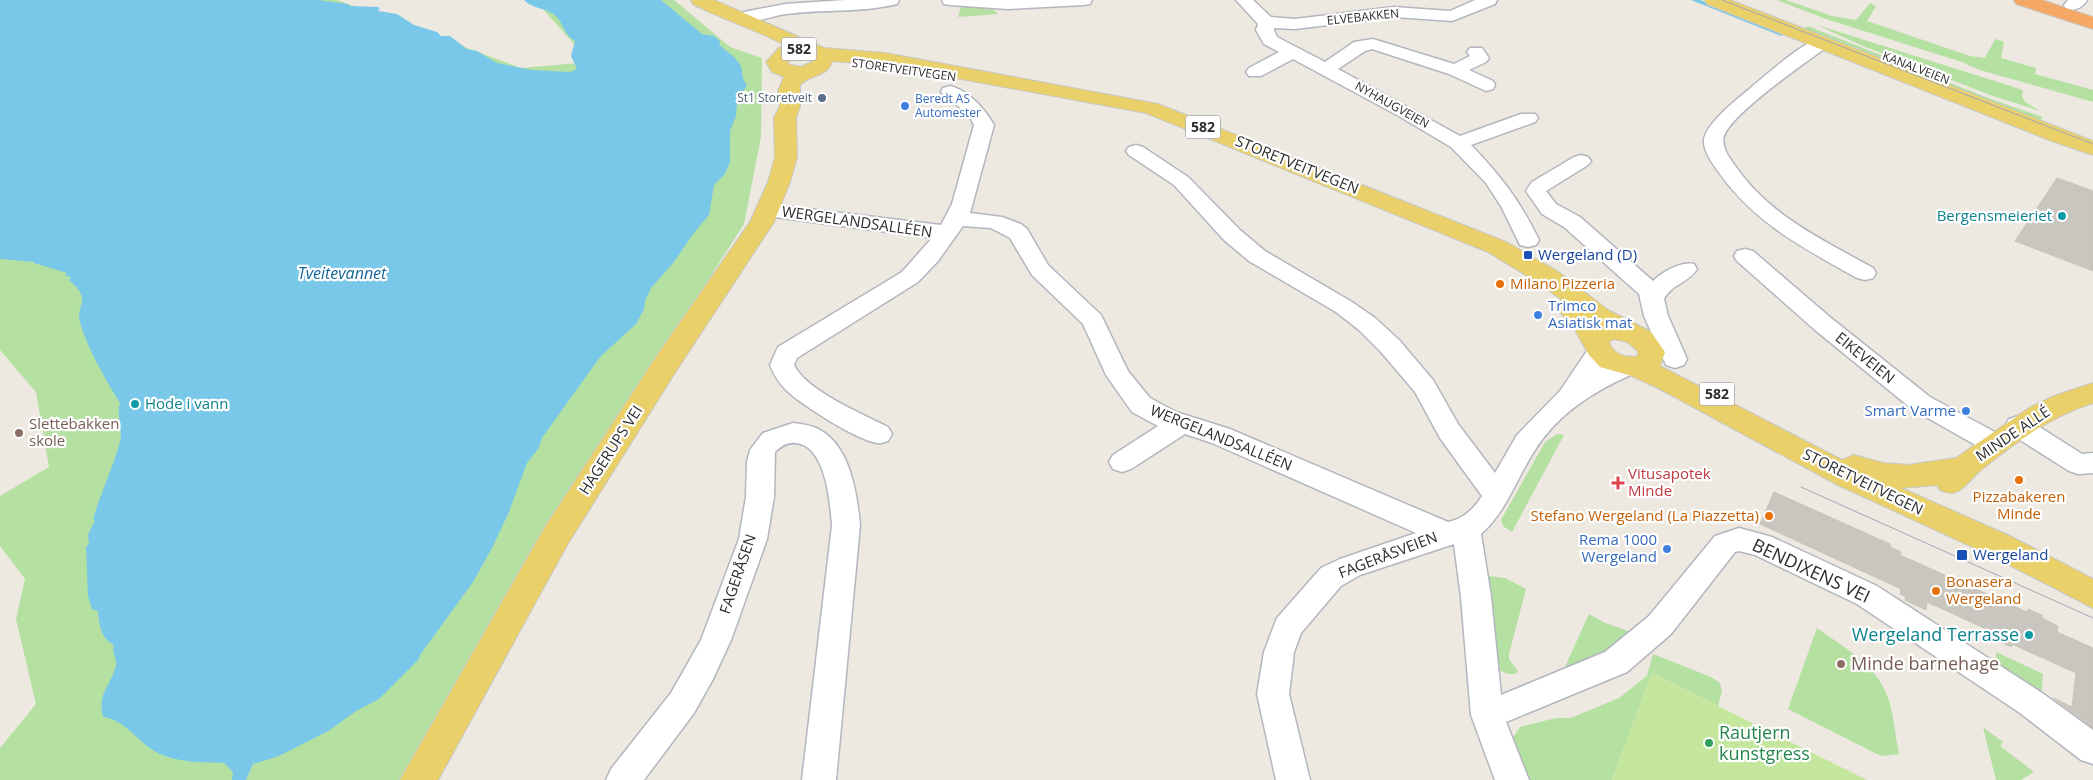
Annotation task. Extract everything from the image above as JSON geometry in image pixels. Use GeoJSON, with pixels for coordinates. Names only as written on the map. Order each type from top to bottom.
{"type":"FeatureCollection","features":[{"type":"Feature","properties":{"kind":"highway"},"geometry":{"type":"LineString","coordinates":[[2023,0],[2093,19]]}},
{"type":"Feature","properties":{"kind":"highway"},"geometry":{"type":"LineString","coordinates":[[2034,0],[2093,19]]}},
{"type":"Feature","properties":{"kind":"highway"},"geometry":{"type":"LineString","coordinates":[[2045,0],[2093,19]]}},
{"type":"Feature","properties":{"kind":"highway"},"geometry":{"type":"LineString","coordinates":[[2069,2],[2093,11]]}},
{"type":"Feature","properties":{"kind":"main road","name":"582"},"geometry":{"type":"LineString","coordinates":[[700,0],[754,21],[775,32],[811,61]]}},
{"type":"Feature","properties":{"kind":"main road","name":"KANALVEIEN"},"geometry":{"type":"LineString","coordinates":[[1714,0],[1975,102],[2025,124],[2093,148]]}},
{"type":"Feature","properties":{"kind":"main road","name":"KANALVEIEN"},"geometry":{"type":"LineString","coordinates":[[1739,0],[1810,25],[1853,44],[2093,135]]}},
{"type":"Feature","properties":{"kind":"main road","name":"582"},"geometry":{"type":"LineString","coordinates":[[754,21],[778,45],[780,50],[778,63]]}},
{"type":"Feature","properties":{"kind":"main road","name":"582"},"geometry":{"type":"LineString","coordinates":[[778,63],[786,52],[811,61]]}},
{"type":"Feature","properties":{"kind":"main road","name":"STORETVEITVEGEN"},"geometry":{"type":"LineString","coordinates":[[811,61],[864,63],[1050,89],[1151,108],[1175,116],[1497,247],[1548,277],[1598,316],[1629,332]]}},
{"type":"Feature","properties":{"kind":"main road","name":"HAGERUPS VEI"},"geometry":{"type":"LineString","coordinates":[[418,780],[556,536],[666,364],[742,253],[767,210],[779,182],[786,157],[786,118],[790,106],[788,91],[790,83],[811,61]]}},
{"type":"Feature","properties":{"kind":"main road","name":"HAGERUPS VEI"},"geometry":{"type":"LineString","coordinates":[[778,63],[773,92],[786,118]]}},
{"type":"Feature","properties":{"kind":"main road","name":"STORETVEITVEGEN"},"geometry":{"type":"LineString","coordinates":[[1481,242],[1538,282],[1567,306],[1583,322],[1598,346]]}},
{"type":"Feature","properties":{"kind":"main road"},"geometry":{"type":"LineString","coordinates":[[1598,346],[1598,336],[1607,330],[1629,332]]}},
{"type":"Feature","properties":{"kind":"main road","name":"582"},"geometry":{"type":"LineString","coordinates":[[1598,346],[1609,360],[1648,361],[1646,342],[1629,332]]}},
{"type":"Feature","properties":{"kind":"main road","name":"STORETVEITVEGEN"},"geometry":{"type":"LineString","coordinates":[[1648,361],[1668,380],[1848,477],[2001,546],[2093,594]]}},
{"type":"Feature","properties":{"kind":"main road","name":"MINDE ALLÉ"},"geometry":{"type":"LineString","coordinates":[[1648,361],[1700,385],[1854,466],[1881,474],[1916,478],[1962,468]]}},
{"type":"Feature","properties":{"kind":"main road","name":"MINDE ALLÉ"},"geometry":{"type":"LineString","coordinates":[[1848,477],[1890,490],[1924,494],[1943,490],[1962,468],[2018,426],[2048,408],[2093,393]]}},
{"type":"Feature","properties":{"kind":"street"},"geometry":{"type":"LineString","coordinates":[[754,21],[777,10],[891,0]]}},
{"type":"Feature","properties":{"kind":"street"},"geometry":{"type":"LineString","coordinates":[[950,0],[1008,4],[1084,0]]}},
{"type":"Feature","properties":{"kind":"street"},"geometry":{"type":"LineString","coordinates":[[1244,0],[1259,17],[1267,22]]}},
{"type":"Feature","properties":{"kind":"street","name":"ELVEBAKKEN"},"geometry":{"type":"LineString","coordinates":[[1267,22],[1296,24],[1400,6],[1452,16],[1489,0]]}},
{"type":"Feature","properties":{"kind":"street","name":"NYHAUGVEIEN"},"geometry":{"type":"LineString","coordinates":[[1267,22],[1265,30],[1270,40],[1458,143],[1493,179],[1514,208],[1528,240]]}},
{"type":"Feature","properties":{"kind":"street"},"geometry":{"type":"LineString","coordinates":[[1821,43],[1754,94],[1718,129],[1714,137],[1714,146],[1736,185],[1751,202],[1782,225],[1865,274]]}},
{"type":"Feature","properties":{"kind":"street"},"geometry":{"type":"LineString","coordinates":[[1326,69],[1360,46],[1369,44],[1455,70],[1486,85]]}},
{"type":"Feature","properties":{"kind":"street"},"geometry":{"type":"LineString","coordinates":[[1455,70],[1480,58],[1476,52]]}},
{"type":"Feature","properties":{"kind":"street"},"geometry":{"type":"LineString","coordinates":[[1255,72],[1291,53]]}},
{"type":"Feature","properties":{"kind":"street"},"geometry":{"type":"LineString","coordinates":[[879,434],[836,412],[787,379],[782,365],[787,353],[804,341],[910,277],[952,226],[963,204],[984,125],[976,112],[950,92]]}},
{"type":"Feature","properties":{"kind":"street"},"geometry":{"type":"LineString","coordinates":[[1458,143],[1528,118]]}},
{"type":"Feature","properties":{"kind":"street"},"geometry":{"type":"LineString","coordinates":[[1136,151],[1181,182],[1232,235],[1258,256],[1367,324],[1390,346],[1424,386],[1449,431],[1496,495]]}},
{"type":"Feature","properties":{"kind":"street"},"geometry":{"type":"LineString","coordinates":[[1581,161],[1539,186],[1536,191],[1549,209],[1572,222],[1647,289],[1656,316],[1648,361]]}},
{"type":"Feature","properties":{"kind":"street"},"geometry":{"type":"LineString","coordinates":[[1514,208],[1549,209]]}},
{"type":"Feature","properties":{"kind":"street","name":"WERGELANDSALLÉEN"},"geometry":{"type":"LineString","coordinates":[[767,210],[952,226],[994,222],[1019,234],[1040,270],[1084,310],[1093,321],[1118,375],[1133,397],[1154,413],[1181,424],[1221,436],[1456,532]]}},
{"type":"Feature","properties":{"kind":"street","name":"EIKEVEIEN"},"geometry":{"type":"LineString","coordinates":[[1746,256],[1823,324],[1921,403],[1995,444]]}},
{"type":"Feature","properties":{"kind":"street"},"geometry":{"type":"LineString","coordinates":[[1652,300],[1656,291],[1668,280],[1684,273],[1686,269]]}},
{"type":"Feature","properties":{"kind":"street","name":"FAGERÅSVEIEN"},"geometry":{"type":"LineString","coordinates":[[1293,780],[1284,750],[1273,694],[1279,652],[1288,627],[1331,577],[1350,567],[1456,532],[1486,513],[1526,442],[1570,396],[1598,346]]}},
{"type":"Feature","properties":{"kind":"street","name":"FAGERÅSVEIEN"},"geometry":{"type":"LineString","coordinates":[[1570,396],[1614,372],[1648,361]]}},
{"type":"Feature","properties":{"kind":"street"},"geometry":{"type":"LineString","coordinates":[[1122,462],[1181,424]]}},
{"type":"Feature","properties":{"kind":"street"},"geometry":{"type":"LineString","coordinates":[[2018,426],[2078,464],[2093,463]]}},
{"type":"Feature","properties":{"kind":"street","name":"FAGERÅSEN"},"geometry":{"type":"LineString","coordinates":[[623,780],[676,714],[710,653],[750,550],[760,496],[761,452],[765,445],[773,439],[792,433],[804,433],[814,437],[826,450],[845,505],[846,525],[819,780]]}},
{"type":"Feature","properties":{"kind":"street"},"geometry":{"type":"LineString","coordinates":[[1456,532],[1476,597],[1487,715],[1512,780]]}},
{"type":"Feature","properties":{"kind":"street","name":"BENDIXENS VEI"},"geometry":{"type":"LineString","coordinates":[[1487,715],[1616,662],[1660,625],[1725,544],[1739,539],[1762,545],[1867,595],[2031,703],[2093,749]]}},
{"type":"Feature","properties":{"kind":"green space","name":"Tveitevannet"},"geometry":{"type":"Polygon","coordinates":[[[0,0],[337,0],[521,68],[590,62],[535,0],[674,0],[730,47],[762,58],[761,137],[744,224],[573,491],[400,780],[0,780],[0,748],[36,704],[16,619],[25,579],[0,546],[0,496],[49,467],[36,392],[0,350],[0,0]]]}},
{"type":"Feature","properties":{"kind":"green space"},"geometry":{"type":"Polygon","coordinates":[[[1777,0],[1786,0],[1832,16],[1856,20],[1870,3],[1876,6],[1867,21],[1970,56],[1985,58],[1995,39],[2004,42],[2001,58],[2036,68],[2035,74],[2093,90],[2093,102],[1980,70],[1968,64],[1826,19],[1777,0]]]}},
{"type":"Feature","properties":{"kind":"green space"},"geometry":{"type":"Polygon","coordinates":[[[962,4],[991,7],[998,14],[958,17],[962,4]]]}},
{"type":"Feature","properties":{"kind":"green space"},"geometry":{"type":"Polygon","coordinates":[[[1817,25],[2020,89],[2023,91],[2022,96],[2025,102],[2040,111],[1993,96],[1863,46],[1817,25]]]}},
{"type":"Feature","properties":{"kind":"green space"},"geometry":{"type":"Polygon","coordinates":[[[1808,26],[1988,98],[2043,117],[2034,126],[1797,33],[1808,26]]]}},
{"type":"Feature","properties":{"kind":"green space"},"geometry":{"type":"Polygon","coordinates":[[[1557,434],[1564,435],[1512,532],[1503,526],[1501,520],[1545,442],[1557,434]]]}},
{"type":"Feature","properties":{"kind":"green space"},"geometry":{"type":"Polygon","coordinates":[[[1481,575],[1505,578],[1526,589],[1509,654],[1509,659],[1518,671],[1515,674],[1498,670],[1481,575]]]}},
{"type":"Feature","properties":{"kind":"green space"},"geometry":{"type":"Polygon","coordinates":[[[1589,614],[1605,623],[1628,631],[1607,651],[1593,659],[1565,667],[1589,614]]]}},
{"type":"Feature","properties":{"kind":"green space"},"geometry":{"type":"Polygon","coordinates":[[[1817,628],[1868,666],[1883,686],[1892,711],[1899,754],[1881,756],[1788,709],[1817,628]]]}},
{"type":"Feature","properties":{"kind":"green space"},"geometry":{"type":"Polygon","coordinates":[[[1996,652],[2043,674],[2042,690],[2039,693],[1989,667],[1996,660],[1996,652]]]}},
{"type":"Feature","properties":{"kind":"green space"},"geometry":{"type":"Polygon","coordinates":[[[1653,654],[1711,677],[1720,683],[1722,691],[1718,706],[1652,673],[1612,780],[1523,780],[1512,739],[1520,727],[1556,718],[1571,718],[1619,698],[1647,676],[1653,654]]]}},
{"type":"Feature","properties":{"kind":"green space","name":"Rautjern kunstgress"},"geometry":{"type":"Polygon","coordinates":[[[1652,673],[1867,780],[1612,780],[1652,673]]]}},
{"type":"Feature","properties":{"kind":"green space"},"geometry":{"type":"Polygon","coordinates":[[[1983,727],[2003,742],[2000,746],[2034,772],[2021,780],[1996,780],[1983,727]]]}},
{"type":"Feature","properties":{"kind":"water","name":"Tveitevannet"},"geometry":{"type":"Polygon","coordinates":[[[0,0],[318,0],[348,4],[350,6],[377,7],[380,8],[378,11],[397,14],[414,25],[437,32],[441,36],[450,36],[467,49],[477,51],[497,63],[532,70],[570,72],[577,69],[571,56],[575,41],[566,33],[559,19],[553,13],[531,5],[524,0],[661,0],[702,34],[714,36],[720,41],[719,44],[735,58],[742,69],[743,79],[747,85],[737,103],[736,116],[730,131],[730,162],[725,174],[714,185],[709,215],[674,262],[651,288],[645,301],[644,309],[636,324],[600,357],[542,438],[538,449],[527,463],[509,512],[473,582],[419,659],[379,699],[356,711],[330,730],[279,756],[253,764],[246,780],[232,780],[233,772],[224,763],[190,761],[164,756],[149,748],[118,722],[103,717],[103,695],[114,673],[116,662],[113,650],[114,645],[103,635],[98,611],[92,609],[88,596],[86,547],[89,544],[88,535],[95,520],[93,519],[96,509],[120,442],[120,403],[97,364],[83,332],[79,316],[82,302],[81,293],[69,280],[71,277],[65,276],[67,273],[34,262],[0,259],[0,0]]]}},
{"type":"Feature","properties":{"kind":"water"},"geometry":{"type":"Polygon","coordinates":[[[1691,0],[1700,0],[1785,34],[1781,36],[1691,0]]]}},
{"type":"Feature","properties":{"kind":"building","name":"Bergensmeieriet"},"geometry":{"type":"Polygon","coordinates":[[[2057,178],[2093,191],[2093,271],[2015,241],[2057,178]]]}},
{"type":"Feature","properties":{"kind":"building","name":"Wergeland Terrasse"},"geometry":{"type":"Polygon","coordinates":[[[1774,492],[1890,544],[1890,547],[1901,552],[1900,555],[2027,612],[2028,609],[2042,615],[2042,618],[2058,626],[2057,632],[2093,648],[2093,728],[2053,698],[2072,707],[2076,673],[2012,644],[2012,647],[1993,639],[1995,633],[1927,602],[1926,610],[1905,600],[1906,597],[1900,594],[1901,589],[1760,524],[1774,492]]]}},
{"type":"Feature","properties":{"kind":"tram line"},"geometry":{"type":"LineString","coordinates":[[1722,0],[2093,144]]}},
{"type":"Feature","properties":{"kind":"tram line"},"geometry":{"type":"LineString","coordinates":[[1801,487],[2093,618]]}},
{"type":"Feature","properties":{"kind":"place","name":"St1 Storetveit"},"geometry":{"type":"Point","coordinates":[822,98]}},
{"type":"Feature","properties":{"kind":"place","name":"Beredt AS Automester"},"geometry":{"type":"Point","coordinates":[905,106]}},
{"type":"Feature","properties":{"kind":"place","name":"Bergensmeieriet"},"geometry":{"type":"Point","coordinates":[2062,216]}},
{"type":"Feature","properties":{"kind":"place","name":"Wergeland (D)"},"geometry":{"type":"Point","coordinates":[1528,255]}},
{"type":"Feature","properties":{"kind":"place","name":"Milano Pizzeria"},"geometry":{"type":"Point","coordinates":[1500,284]}},
{"type":"Feature","properties":{"kind":"place","name":"Trimco Asiatisk mat"},"geometry":{"type":"Point","coordinates":[1538,315]}},
{"type":"Feature","properties":{"kind":"place","name":"Hode i vann"},"geometry":{"type":"Point","coordinates":[135,404]}},
{"type":"Feature","properties":{"kind":"place","name":"Smart Varme"},"geometry":{"type":"Point","coordinates":[1966,411]}},
{"type":"Feature","properties":{"kind":"place","name":"Slettebakken skole"},"geometry":{"type":"Point","coordinates":[19,433]}},
{"type":"Feature","properties":{"kind":"place","name":"Pizzabakeren Minde"},"geometry":{"type":"Point","coordinates":[2019,480]}},
{"type":"Feature","properties":{"kind":"place","name":"Vitusapotek Minde"},"geometry":{"type":"Point","coordinates":[1618,483]}},
{"type":"Feature","properties":{"kind":"place","name":"Stefano Wergeland (La Piazzetta)"},"geometry":{"type":"Point","coordinates":[1769,516]}},
{"type":"Feature","properties":{"kind":"place","name":"Rema 1000 Wergeland"},"geometry":{"type":"Point","coordinates":[1667,549]}},
{"type":"Feature","properties":{"kind":"place","name":"Wergeland"},"geometry":{"type":"Point","coordinates":[1962,555]}},
{"type":"Feature","properties":{"kind":"place","name":"Bonasera Wergeland"},"geometry":{"type":"Point","coordinates":[1936,591]}},
{"type":"Feature","properties":{"kind":"place","name":"Wergeland Terrasse"},"geometry":{"type":"Point","coordinates":[2029,635]}},
{"type":"Feature","properties":{"kind":"place","name":"Minde barnehage"},"geometry":{"type":"Point","coordinates":[1841,664]}},
{"type":"Feature","properties":{"kind":"place","name":"Rautjern kunstgress"},"geometry":{"type":"Point","coordinates":[1709,743]}}]}
